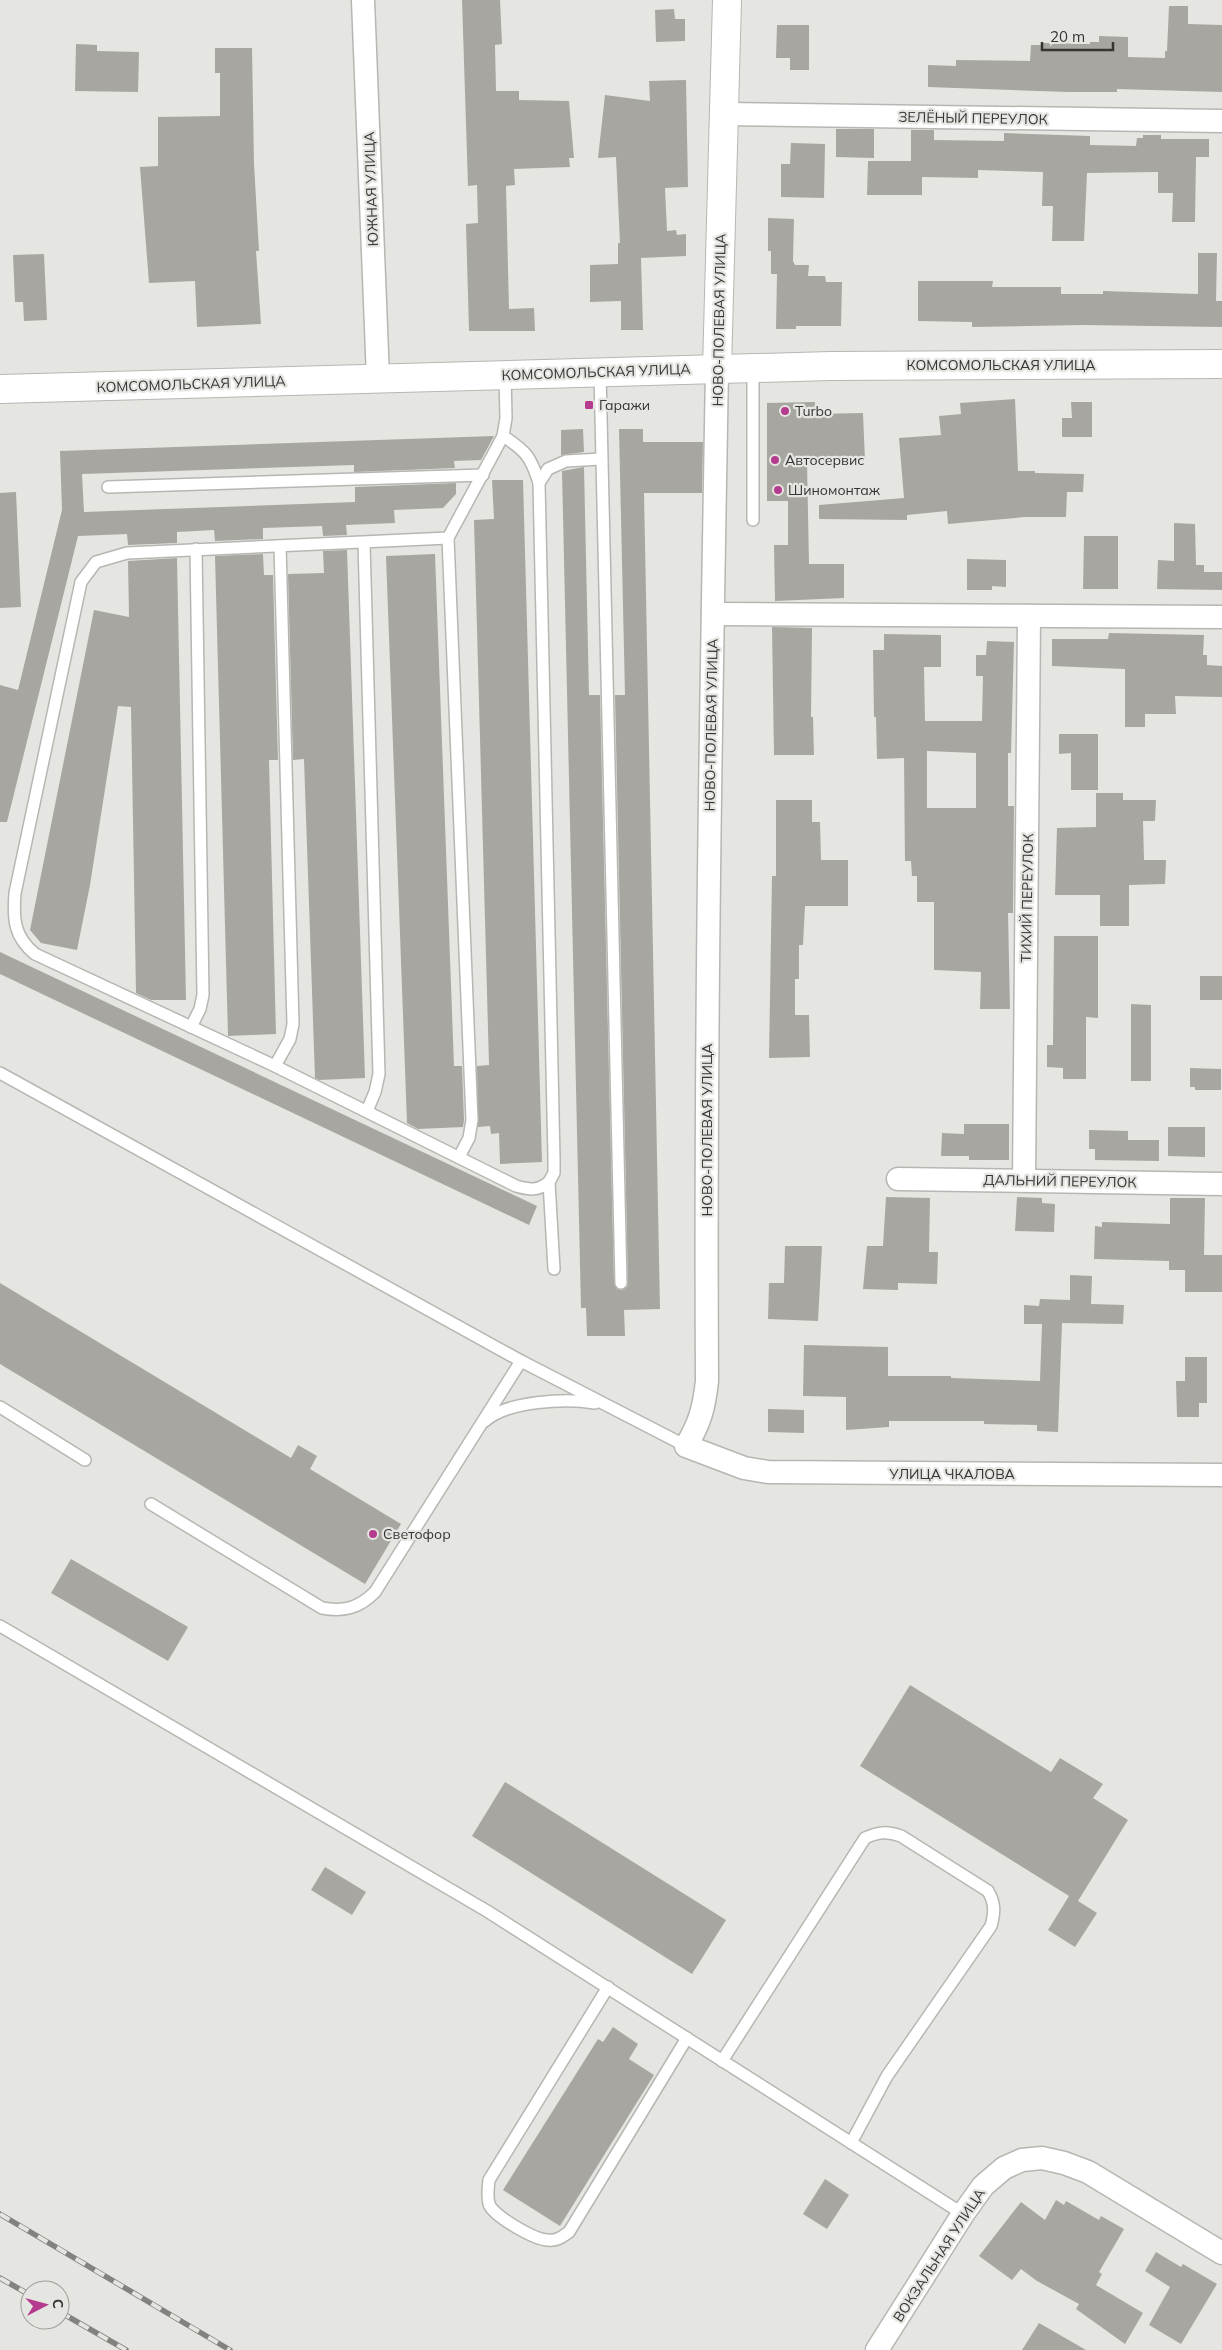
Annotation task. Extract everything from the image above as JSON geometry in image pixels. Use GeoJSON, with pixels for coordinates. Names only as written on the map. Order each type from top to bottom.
{"type":"FeatureCollection","features":[{"type":"Feature","properties":{"kind":"street","name":"ЮЖНАЯ УЛИЦА"},"geometry":{"type":"LineString","coordinates":[[363,0],[378,378]]}},
{"type":"Feature","properties":{"kind":"street","name":"НОВО-ПОЛЕВАЯ УЛИЦА"},"geometry":{"type":"LineString","coordinates":[[686,1446],[699,1424],[705,1405],[707,1381],[706,1156],[713,614],[727,0]]}},
{"type":"Feature","properties":{"kind":"street","name":"ЗЕЛЁНЫЙ ПЕРЕУЛОК"},"geometry":{"type":"LineString","coordinates":[[724,114],[1222,121]]}},
{"type":"Feature","properties":{"kind":"street","name":"КОМСОМОЛЬСКАЯ УЛИЦА"},"geometry":{"type":"LineString","coordinates":[[0,389],[753,368],[1222,364]]}},
{"type":"Feature","properties":{"kind":"street"},"geometry":{"type":"LineString","coordinates":[[713,614],[1222,617]]}},
{"type":"Feature","properties":{"kind":"street","name":"ТИХИЙ ПЕРЕУЛОК"},"geometry":{"type":"LineString","coordinates":[[1024,1180],[1030,616]]}},
{"type":"Feature","properties":{"kind":"street","name":"ДАЛЬНИЙ ПЕРЕУЛОК"},"geometry":{"type":"LineString","coordinates":[[898,1179],[1222,1184]]}},
{"type":"Feature","properties":{"kind":"street","name":"УЛИЦА ЧКАЛОВА"},"geometry":{"type":"LineString","coordinates":[[686,1446],[723,1461],[768,1472],[1222,1475]]}},
{"type":"Feature","properties":{"kind":"street","name":"ВОКЗАЛЬНАЯ УЛИЦА"},"geometry":{"type":"LineString","coordinates":[[877,2350],[982,2186],[1004,2168],[1022,2160],[1042,2158],[1064,2162],[1088,2172],[1222,2253]]}},
{"type":"Feature","properties":{"kind":"lane"},"geometry":{"type":"LineString","coordinates":[[753,368],[753,520]]}},
{"type":"Feature","properties":{"kind":"lane"},"geometry":{"type":"LineString","coordinates":[[600,372],[621,1283]]}},
{"type":"Feature","properties":{"kind":"lane"},"geometry":{"type":"LineString","coordinates":[[459,1157],[469,1138],[472,1120],[448,538],[503,436],[506,418],[505,375]]}},
{"type":"Feature","properties":{"kind":"lane"},"geometry":{"type":"LineString","coordinates":[[448,538],[127,553],[109,556],[96,562],[81,582],[17,883],[13,910],[18,936],[35,954],[275,1066],[516,1186],[540,1189],[549,1182],[554,1173],[554,1148],[539,483],[532,462],[523,448],[503,436]]}},
{"type":"Feature","properties":{"kind":"lane"},"geometry":{"type":"LineString","coordinates":[[539,483],[548,468],[566,461],[601,459]]}},
{"type":"Feature","properties":{"kind":"lane"},"geometry":{"type":"LineString","coordinates":[[108,487],[482,475]]}},
{"type":"Feature","properties":{"kind":"lane"},"geometry":{"type":"LineString","coordinates":[[364,543],[379,1074],[375,1092],[367,1111]]}},
{"type":"Feature","properties":{"kind":"lane"},"geometry":{"type":"LineString","coordinates":[[275,1066],[290,1039],[293,1024],[280,546]]}},
{"type":"Feature","properties":{"kind":"lane"},"geometry":{"type":"LineString","coordinates":[[191,1027],[200,1009],[203,995],[196,549]]}},
{"type":"Feature","properties":{"kind":"lane"},"geometry":{"type":"LineString","coordinates":[[0,1072],[521,1361],[686,1446]]}},
{"type":"Feature","properties":{"kind":"lane"},"geometry":{"type":"LineString","coordinates":[[549,1182],[554,1269]]}},
{"type":"Feature","properties":{"kind":"lane"},"geometry":{"type":"LineString","coordinates":[[151,1504],[322,1608],[349,1609],[365,1601],[375,1592],[521,1361]]}},
{"type":"Feature","properties":{"kind":"lane"},"geometry":{"type":"LineString","coordinates":[[480,1426],[498,1412],[523,1405],[581,1401],[606,1406]]}},
{"type":"Feature","properties":{"kind":"lane"},"geometry":{"type":"LineString","coordinates":[[0,1407],[85,1460]]}},
{"type":"Feature","properties":{"kind":"lane"},"geometry":{"type":"LineString","coordinates":[[0,1626],[487,1910],[963,2214]]}},
{"type":"Feature","properties":{"kind":"lane"},"geometry":{"type":"LineString","coordinates":[[722,2060],[865,1838],[876,1833],[889,1832],[900,1836],[988,1891],[993,1899],[995,1913],[991,1926],[887,2076],[851,2143]]}},
{"type":"Feature","properties":{"kind":"lane"},"geometry":{"type":"LineString","coordinates":[[608,1988],[489,2180],[488,2194],[490,2205],[496,2214],[538,2239],[549,2241],[560,2239],[569,2232],[687,2038]]}},
{"type":"Feature","properties":{"kind":"building"},"geometry":{"type":"Polygon","coordinates":[[[462,0],[500,0],[502,44],[495,45],[496,91],[519,91],[519,100],[569,101],[574,158],[569,158],[570,167],[514,169],[515,185],[506,186],[509,309],[534,308],[535,331],[469,331],[466,224],[478,223],[477,185],[468,186],[462,0]]]}},
{"type":"Feature","properties":{"kind":"building"},"geometry":{"type":"Polygon","coordinates":[[[1169,6],[1188,6],[1188,24],[1222,25],[1222,92],[1117,89],[1117,92],[1068,92],[928,87],[928,65],[956,66],[956,60],[1030,61],[1031,45],[1043,45],[1043,43],[1090,44],[1090,42],[1099,42],[1099,36],[1128,37],[1128,57],[1165,58],[1169,6]]]}},
{"type":"Feature","properties":{"kind":"building"},"geometry":{"type":"Polygon","coordinates":[[[674,9],[675,19],[685,19],[685,41],[656,42],[655,10],[674,9]]]}},
{"type":"Feature","properties":{"kind":"building"},"geometry":{"type":"Polygon","coordinates":[[[777,25],[809,25],[809,70],[790,70],[790,58],[776,58],[777,25]]]}},
{"type":"Feature","properties":{"kind":"building"},"geometry":{"type":"Polygon","coordinates":[[[76,44],[97,45],[97,51],[139,52],[138,92],[75,91],[76,44]]]}},
{"type":"Feature","properties":{"kind":"building"},"geometry":{"type":"Polygon","coordinates":[[[215,48],[252,48],[254,164],[259,251],[256,251],[261,324],[197,327],[195,281],[149,283],[140,167],[158,166],[158,117],[220,116],[220,73],[215,73],[215,48]]]}},
{"type":"Feature","properties":{"kind":"building"},"geometry":{"type":"Polygon","coordinates":[[[686,80],[688,187],[665,188],[667,231],[676,230],[677,235],[686,234],[686,256],[641,258],[643,330],[621,330],[621,301],[590,302],[590,265],[618,264],[618,243],[620,243],[616,157],[598,158],[605,95],[650,101],[649,81],[686,80]]]}},
{"type":"Feature","properties":{"kind":"building"},"geometry":{"type":"Polygon","coordinates":[[[836,129],[874,129],[874,158],[836,157],[836,129]]]}},
{"type":"Feature","properties":{"kind":"building"},"geometry":{"type":"Polygon","coordinates":[[[911,130],[934,130],[934,140],[1004,141],[1004,133],[1090,136],[1090,145],[1136,146],[1137,138],[1143,138],[1143,135],[1161,135],[1161,139],[1209,139],[1209,157],[1196,157],[1195,222],[1172,222],[1173,193],[1158,193],[1158,172],[1087,173],[1084,241],[1052,241],[1053,206],[1042,206],[1043,172],[978,170],[978,178],[922,177],[922,195],[867,195],[868,161],[911,161],[911,130]]]}},
{"type":"Feature","properties":{"kind":"building"},"geometry":{"type":"Polygon","coordinates":[[[791,143],[825,144],[824,198],[781,197],[781,164],[790,164],[791,143]]]}},
{"type":"Feature","properties":{"kind":"building"},"geometry":{"type":"Polygon","coordinates":[[[768,218],[794,219],[793,261],[795,265],[809,265],[808,276],[825,276],[826,282],[842,282],[841,326],[796,326],[796,329],[776,329],[777,274],[771,274],[771,251],[768,251],[768,218]]]}},
{"type":"Feature","properties":{"kind":"building"},"geometry":{"type":"Polygon","coordinates":[[[1198,253],[1217,253],[1216,301],[1222,301],[1222,327],[1083,325],[972,327],[972,322],[918,321],[918,281],[993,281],[992,287],[1061,287],[1061,294],[1103,294],[1103,291],[1198,294],[1198,253]]]}},
{"type":"Feature","properties":{"kind":"building"},"geometry":{"type":"Polygon","coordinates":[[[44,254],[47,320],[24,321],[23,302],[15,302],[13,255],[44,254]]]}},
{"type":"Feature","properties":{"kind":"building"},"geometry":{"type":"Polygon","coordinates":[[[1015,399],[1018,471],[1084,474],[1083,492],[1067,492],[1066,517],[1025,517],[948,524],[947,511],[907,515],[907,520],[819,519],[819,505],[904,498],[899,438],[941,435],[939,416],[961,414],[960,403],[1015,399]]]}},
{"type":"Feature","properties":{"kind":"building"},"geometry":{"type":"Polygon","coordinates":[[[815,402],[815,414],[863,413],[865,461],[807,462],[809,564],[844,564],[844,598],[775,601],[774,545],[788,545],[788,501],[767,501],[767,403],[815,402]]]}},
{"type":"Feature","properties":{"kind":"building"},"geometry":{"type":"Polygon","coordinates":[[[1071,402],[1092,402],[1092,437],[1062,437],[1062,418],[1072,418],[1071,402]]]}},
{"type":"Feature","properties":{"kind":"building"},"geometry":{"type":"Polygon","coordinates":[[[583,429],[584,452],[561,455],[561,430],[583,429]]]}},
{"type":"Feature","properties":{"kind":"building"},"geometry":{"type":"Polygon","coordinates":[[[619,429],[643,429],[643,442],[703,442],[702,493],[644,493],[660,1309],[624,1310],[625,1336],[587,1336],[586,1308],[581,1308],[562,471],[584,467],[589,695],[600,695],[614,1283],[617,1289],[622,1290],[627,1287],[628,1283],[615,695],[625,695],[619,429]]]}},
{"type":"Feature","properties":{"kind":"building"},"geometry":{"type":"Polygon","coordinates":[[[494,436],[481,460],[454,461],[455,468],[354,472],[354,465],[82,474],[84,512],[355,502],[355,487],[456,483],[456,494],[443,508],[394,510],[395,523],[346,525],[347,535],[323,536],[322,526],[263,528],[263,539],[215,541],[214,530],[177,532],[177,543],[128,545],[127,534],[78,536],[7,822],[0,822],[0,685],[18,690],[62,510],[60,451],[494,436]]]}},
{"type":"Feature","properties":{"kind":"building"},"geometry":{"type":"Polygon","coordinates":[[[492,480],[523,480],[542,1162],[500,1164],[499,1133],[491,1134],[490,1126],[478,1127],[477,1066],[489,1065],[474,520],[494,519],[492,480]]]}},
{"type":"Feature","properties":{"kind":"building"},"geometry":{"type":"Polygon","coordinates":[[[16,492],[21,607],[0,608],[0,493],[16,492]]]}},
{"type":"Feature","properties":{"kind":"building"},"geometry":{"type":"Polygon","coordinates":[[[1174,523],[1195,524],[1196,565],[1204,565],[1204,572],[1222,572],[1222,590],[1157,589],[1158,560],[1174,561],[1174,523]]]}},
{"type":"Feature","properties":{"kind":"building"},"geometry":{"type":"Polygon","coordinates":[[[1084,536],[1118,536],[1118,589],[1083,589],[1084,536]]]}},
{"type":"Feature","properties":{"kind":"building"},"geometry":{"type":"Polygon","coordinates":[[[347,550],[365,1078],[319,1080],[315,1078],[304,759],[293,760],[288,574],[324,573],[323,551],[347,550]]]}},
{"type":"Feature","properties":{"kind":"building"},"geometry":{"type":"Polygon","coordinates":[[[263,554],[264,575],[273,575],[278,760],[269,760],[276,1034],[228,1036],[215,556],[263,554]]]}},
{"type":"Feature","properties":{"kind":"building"},"geometry":{"type":"Polygon","coordinates":[[[435,554],[454,1066],[462,1066],[464,1120],[463,1127],[418,1129],[407,1123],[386,556],[435,554]]]}},
{"type":"Feature","properties":{"kind":"building"},"geometry":{"type":"Polygon","coordinates":[[[177,558],[186,1000],[151,1000],[136,993],[131,707],[118,706],[90,885],[77,950],[41,943],[30,930],[94,610],[129,617],[128,561],[177,558]]]}},
{"type":"Feature","properties":{"kind":"building"},"geometry":{"type":"Polygon","coordinates":[[[967,559],[1006,560],[1006,587],[992,586],[992,590],[967,590],[967,559]]]}},
{"type":"Feature","properties":{"kind":"building"},"geometry":{"type":"Polygon","coordinates":[[[772,627],[812,628],[811,717],[813,717],[814,755],[774,755],[772,627]]]}},
{"type":"Feature","properties":{"kind":"building"},"geometry":{"type":"Polygon","coordinates":[[[1109,633],[1204,635],[1203,655],[1207,655],[1207,665],[1222,666],[1222,697],[1175,696],[1176,714],[1145,714],[1145,727],[1125,727],[1125,669],[1052,666],[1052,639],[1108,639],[1109,633]]]}},
{"type":"Feature","properties":{"kind":"building"},"geometry":{"type":"Polygon","coordinates":[[[884,634],[941,635],[941,667],[924,667],[925,721],[982,721],[983,676],[976,676],[976,655],[986,655],[987,641],[1014,642],[1011,753],[1008,753],[1008,806],[1014,806],[1013,913],[1008,913],[1010,1009],[980,1009],[981,972],[934,970],[934,902],[917,902],[917,876],[912,876],[911,861],[905,861],[904,758],[877,759],[873,650],[884,650],[884,634]],[[927,751],[927,808],[976,808],[976,753],[927,751]]]}},
{"type":"Feature","properties":{"kind":"building"},"geometry":{"type":"Polygon","coordinates":[[[1059,734],[1098,734],[1098,790],[1071,790],[1071,753],[1059,754],[1059,734]]]}},
{"type":"Feature","properties":{"kind":"building"},"geometry":{"type":"Polygon","coordinates":[[[1096,793],[1123,793],[1123,800],[1156,800],[1155,821],[1143,821],[1144,860],[1166,860],[1165,884],[1129,885],[1129,926],[1100,926],[1100,895],[1055,895],[1057,828],[1096,827],[1096,793]]]}},
{"type":"Feature","properties":{"kind":"building"},"geometry":{"type":"Polygon","coordinates":[[[776,800],[812,800],[812,822],[820,822],[821,860],[848,860],[848,906],[805,906],[803,945],[799,945],[799,979],[795,979],[795,1015],[809,1015],[810,1057],[769,1058],[772,876],[776,876],[776,800]]]}},
{"type":"Feature","properties":{"kind":"building"},"geometry":{"type":"Polygon","coordinates":[[[1054,936],[1098,936],[1098,1018],[1086,1017],[1086,1079],[1063,1079],[1063,1068],[1047,1067],[1047,1045],[1053,1045],[1054,936]]]}},
{"type":"Feature","properties":{"kind":"building"},"geometry":{"type":"Polygon","coordinates":[[[0,952],[537,1206],[529,1225],[0,974],[0,952]]]}},
{"type":"Feature","properties":{"kind":"building"},"geometry":{"type":"Polygon","coordinates":[[[1200,976],[1222,976],[1222,1000],[1200,1000],[1200,976]]]}},
{"type":"Feature","properties":{"kind":"building"},"geometry":{"type":"Polygon","coordinates":[[[1131,1004],[1151,1005],[1151,1081],[1131,1081],[1131,1004]]]}},
{"type":"Feature","properties":{"kind":"building"},"geometry":{"type":"Polygon","coordinates":[[[1190,1068],[1221,1069],[1221,1090],[1195,1090],[1195,1087],[1190,1087],[1190,1068]]]}},
{"type":"Feature","properties":{"kind":"building"},"geometry":{"type":"Polygon","coordinates":[[[964,1124],[1009,1124],[1009,1160],[969,1160],[969,1156],[941,1156],[942,1133],[964,1134],[964,1124]]]}},
{"type":"Feature","properties":{"kind":"building"},"geometry":{"type":"Polygon","coordinates":[[[1168,1127],[1205,1127],[1205,1157],[1168,1156],[1168,1127]]]}},
{"type":"Feature","properties":{"kind":"building"},"geometry":{"type":"Polygon","coordinates":[[[1089,1130],[1128,1131],[1128,1140],[1159,1140],[1159,1161],[1095,1160],[1095,1149],[1089,1149],[1089,1130]]]}},
{"type":"Feature","properties":{"kind":"building"},"geometry":{"type":"Polygon","coordinates":[[[886,1197],[930,1198],[929,1252],[938,1252],[937,1284],[898,1283],[898,1290],[863,1289],[867,1246],[883,1246],[886,1197]]]}},
{"type":"Feature","properties":{"kind":"building"},"geometry":{"type":"Polygon","coordinates":[[[1017,1197],[1042,1198],[1042,1203],[1055,1204],[1054,1232],[1015,1231],[1017,1197]]]}},
{"type":"Feature","properties":{"kind":"building"},"geometry":{"type":"Polygon","coordinates":[[[1170,1198],[1205,1198],[1204,1255],[1222,1255],[1222,1292],[1185,1292],[1185,1270],[1169,1270],[1169,1261],[1094,1259],[1095,1226],[1102,1227],[1102,1222],[1170,1224],[1170,1198]]]}},
{"type":"Feature","properties":{"kind":"building"},"geometry":{"type":"Polygon","coordinates":[[[785,1246],[822,1246],[818,1321],[768,1319],[769,1283],[784,1283],[785,1246]]]}},
{"type":"Feature","properties":{"kind":"building"},"geometry":{"type":"Polygon","coordinates":[[[1070,1275],[1092,1276],[1091,1304],[1124,1305],[1123,1324],[1062,1323],[1058,1432],[1037,1431],[1037,1425],[984,1424],[984,1421],[889,1421],[889,1427],[846,1430],[846,1397],[803,1396],[804,1345],[888,1347],[888,1376],[951,1376],[951,1378],[1040,1381],[1042,1324],[1024,1324],[1024,1305],[1039,1306],[1040,1299],[1070,1300],[1070,1275]]]}},
{"type":"Feature","properties":{"kind":"building"},"geometry":{"type":"Polygon","coordinates":[[[0,1283],[291,1458],[298,1445],[317,1456],[310,1469],[401,1524],[365,1584],[0,1364],[0,1283]]]}},
{"type":"Feature","properties":{"kind":"building"},"geometry":{"type":"Polygon","coordinates":[[[1185,1357],[1207,1357],[1207,1403],[1199,1403],[1199,1417],[1177,1417],[1176,1381],[1185,1381],[1185,1357]]]}},
{"type":"Feature","properties":{"kind":"building"},"geometry":{"type":"Polygon","coordinates":[[[768,1409],[804,1410],[804,1433],[768,1432],[768,1409]]]}},
{"type":"Feature","properties":{"kind":"building"},"geometry":{"type":"Polygon","coordinates":[[[71,1559],[188,1627],[168,1661],[51,1593],[71,1559]]]}},
{"type":"Feature","properties":{"kind":"building"},"geometry":{"type":"Polygon","coordinates":[[[910,1685],[1051,1772],[1060,1758],[1103,1784],[1093,1798],[1128,1820],[1078,1901],[1097,1913],[1075,1947],[1048,1930],[1069,1896],[860,1766],[910,1685]]]}},
{"type":"Feature","properties":{"kind":"building"},"geometry":{"type":"Polygon","coordinates":[[[505,1782],[726,1920],[692,1974],[472,1836],[505,1782]]]}},
{"type":"Feature","properties":{"kind":"building"},"geometry":{"type":"Polygon","coordinates":[[[325,1867],[366,1892],[352,1915],[311,1890],[325,1867]]]}},
{"type":"Feature","properties":{"kind":"building"},"geometry":{"type":"Polygon","coordinates":[[[613,2027],[638,2044],[629,2059],[654,2075],[560,2226],[503,2190],[598,2039],[603,2042],[613,2027]]]}},
{"type":"Feature","properties":{"kind":"building"},"geometry":{"type":"Polygon","coordinates":[[[825,2179],[849,2195],[827,2229],[803,2214],[825,2179]]]}},
{"type":"Feature","properties":{"kind":"building"},"geometry":{"type":"Polygon","coordinates":[[[1056,2200],[1064,2205],[1066,2201],[1099,2220],[1101,2216],[1124,2229],[1099,2272],[1102,2274],[1096,2285],[1143,2313],[1125,2344],[1076,2309],[1079,2304],[1037,2281],[1021,2269],[1012,2280],[979,2256],[1021,2202],[1045,2220],[1056,2200]]]}},
{"type":"Feature","properties":{"kind":"building"},"geometry":{"type":"Polygon","coordinates":[[[1156,2252],[1181,2267],[1183,2264],[1217,2284],[1181,2344],[1149,2325],[1170,2287],[1145,2271],[1156,2252]]]}},
{"type":"Feature","properties":{"kind":"building"},"geometry":{"type":"Polygon","coordinates":[[[1039,2323],[1086,2350],[1022,2350],[1039,2323]]]}},
{"type":"Feature","properties":{"kind":"railway"},"geometry":{"type":"LineString","coordinates":[[0,2214],[230,2350]]}},
{"type":"Feature","properties":{"kind":"railway"},"geometry":{"type":"LineString","coordinates":[[0,2278],[20,2289]]}},
{"type":"Feature","properties":{"kind":"railway"},"geometry":{"type":"LineString","coordinates":[[70,2318],[126,2350]]}},
{"type":"Feature","properties":{"kind":"place","name":"Гаражи"},"geometry":{"type":"Point","coordinates":[589,405]}},
{"type":"Feature","properties":{"kind":"place","name":"Turbo"},"geometry":{"type":"Point","coordinates":[785,411]}},
{"type":"Feature","properties":{"kind":"place","name":"Автосервис"},"geometry":{"type":"Point","coordinates":[775,460]}},
{"type":"Feature","properties":{"kind":"place","name":"Шиномонтаж"},"geometry":{"type":"Point","coordinates":[778,490]}},
{"type":"Feature","properties":{"kind":"place","name":"Светофор"},"geometry":{"type":"Point","coordinates":[373,1534]}}]}
